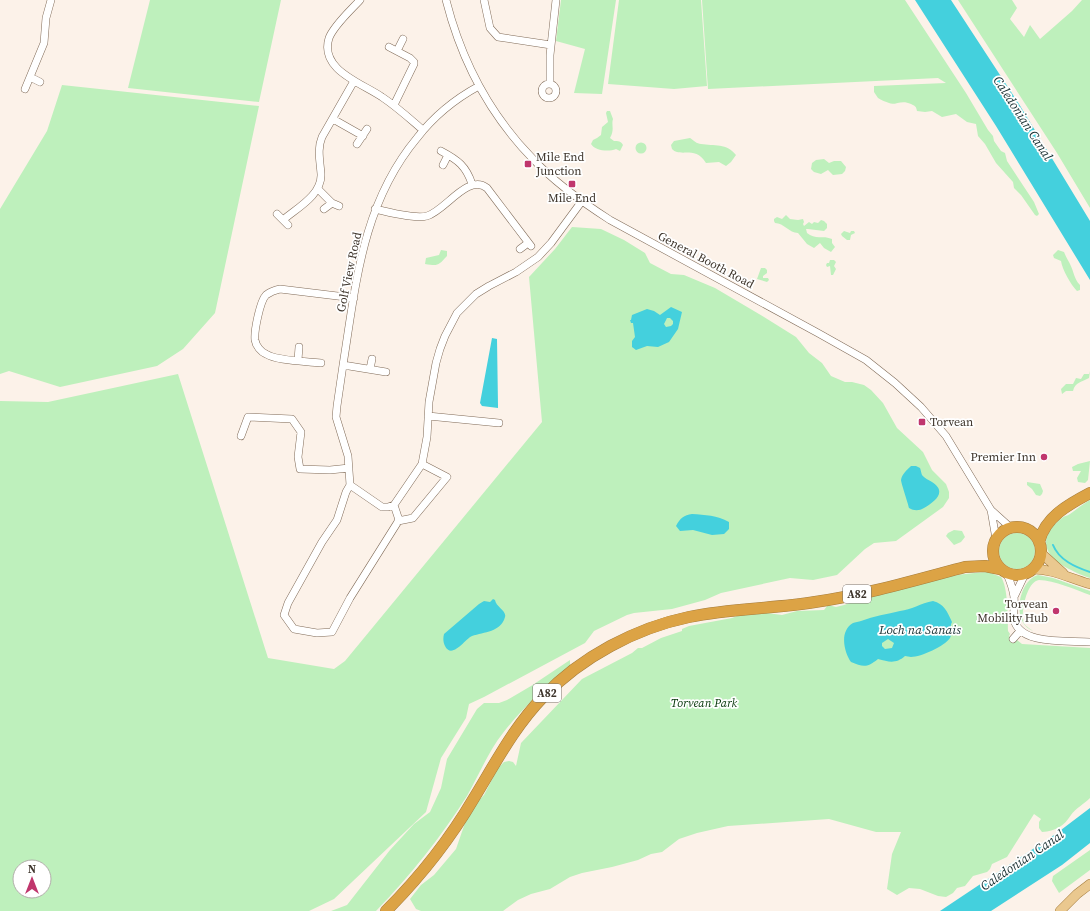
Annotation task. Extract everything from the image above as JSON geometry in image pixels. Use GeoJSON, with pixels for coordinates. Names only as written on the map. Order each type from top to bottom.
{"type":"FeatureCollection","features":[{"type":"Feature","properties":{"kind":"highway"},"geometry":{"type":"LineString","coordinates":[[1039,542],[1046,525],[1052,518],[1075,501],[1090,493]]}},
{"type":"Feature","properties":{"kind":"highway"},"geometry":{"type":"LineString","coordinates":[[1024,528],[1036,536],[1041,553],[1040,559],[1029,572],[1019,576],[1003,571],[994,560],[993,551],[996,539],[1004,530],[1011,528],[1024,528],[1052,518]]}},
{"type":"Feature","properties":{"kind":"highway","name":"A82"},"geometry":{"type":"LineString","coordinates":[[386,911],[403,895],[425,869],[455,827],[517,727],[543,696],[570,671],[597,654],[639,632],[690,617],[815,602],[848,596],[965,567],[993,551]]}},
{"type":"Feature","properties":{"kind":"highway","name":"A82"},"geometry":{"type":"LineString","coordinates":[[965,567],[985,566],[1003,571]]}},
{"type":"Feature","properties":{"kind":"main road"},"geometry":{"type":"LineString","coordinates":[[1041,553],[1066,575]]}},
{"type":"Feature","properties":{"kind":"main road"},"geometry":{"type":"LineString","coordinates":[[1029,572],[1045,570],[1066,575],[1090,584]]}},
{"type":"Feature","properties":{"kind":"main road"},"geometry":{"type":"LineString","coordinates":[[1060,911],[1077,894],[1090,884]]}},
{"type":"Feature","properties":{"kind":"street"},"geometry":{"type":"LineString","coordinates":[[25,89],[44,44],[46,18],[51,0]]}},
{"type":"Feature","properties":{"kind":"street"},"geometry":{"type":"LineString","coordinates":[[360,0],[332,32],[328,47],[329,55],[337,68],[354,81],[382,97],[423,130]]}},
{"type":"Feature","properties":{"kind":"street","name":"General Booth Road"},"geometry":{"type":"LineString","coordinates":[[446,0],[456,33],[479,86],[503,123],[533,160],[582,201],[610,220],[818,333],[871,365],[895,383],[922,407],[941,431],[991,510],[1011,528]]}},
{"type":"Feature","properties":{"kind":"street"},"geometry":{"type":"LineString","coordinates":[[484,0],[490,28],[498,37],[551,45]]}},
{"type":"Feature","properties":{"kind":"street"},"geometry":{"type":"LineString","coordinates":[[550,84],[551,45],[556,0]]}},
{"type":"Feature","properties":{"kind":"street"},"geometry":{"type":"LineString","coordinates":[[397,51],[403,39]]}},
{"type":"Feature","properties":{"kind":"street"},"geometry":{"type":"LineString","coordinates":[[389,47],[413,59],[414,64],[394,106]]}},
{"type":"Feature","properties":{"kind":"street"},"geometry":{"type":"LineString","coordinates":[[30,77],[40,82]]}},
{"type":"Feature","properties":{"kind":"street"},"geometry":{"type":"LineString","coordinates":[[283,220],[318,189],[321,182],[319,145],[322,137],[354,81]]}},
{"type":"Feature","properties":{"kind":"street","name":"Golf View Road"},"geometry":{"type":"LineString","coordinates":[[350,485],[348,456],[336,417],[360,258],[375,209],[394,169],[423,130],[446,108],[479,86]]}},
{"type":"Feature","properties":{"kind":"street"},"geometry":{"type":"LineString","coordinates":[[332,119],[363,136]]}},
{"type":"Feature","properties":{"kind":"street"},"geometry":{"type":"LineString","coordinates":[[357,144],[367,129]]}},
{"type":"Feature","properties":{"kind":"street"},"geometry":{"type":"LineString","coordinates":[[441,151],[461,163],[472,184]]}},
{"type":"Feature","properties":{"kind":"street"},"geometry":{"type":"LineString","coordinates":[[443,165],[448,155]]}},
{"type":"Feature","properties":{"kind":"street"},"geometry":{"type":"LineString","coordinates":[[375,209],[418,216],[429,215],[472,184],[477,183],[486,188],[529,245],[520,249]]}},
{"type":"Feature","properties":{"kind":"street"},"geometry":{"type":"LineString","coordinates":[[318,189],[332,202],[339,206]]}},
{"type":"Feature","properties":{"kind":"street"},"geometry":{"type":"LineString","coordinates":[[394,505],[398,521],[350,598],[332,632],[317,633],[294,629],[284,615],[288,603],[336,520],[350,485],[382,506],[388,507],[394,505],[422,464],[427,437],[429,402],[440,349],[450,325],[457,313],[476,294],[516,272],[538,257],[582,201]]}},
{"type":"Feature","properties":{"kind":"street"},"geometry":{"type":"LineString","coordinates":[[324,210],[332,202]]}},
{"type":"Feature","properties":{"kind":"street"},"geometry":{"type":"LineString","coordinates":[[277,214],[288,226]]}},
{"type":"Feature","properties":{"kind":"street"},"geometry":{"type":"LineString","coordinates":[[320,362],[274,358],[265,354],[258,348],[255,340],[255,332],[261,304],[265,296],[271,291],[280,289],[354,298]]}},
{"type":"Feature","properties":{"kind":"street"},"geometry":{"type":"LineString","coordinates":[[298,360],[299,347]]}},
{"type":"Feature","properties":{"kind":"street"},"geometry":{"type":"LineString","coordinates":[[370,369],[372,359]]}},
{"type":"Feature","properties":{"kind":"street"},"geometry":{"type":"LineString","coordinates":[[343,366],[386,372]]}},
{"type":"Feature","properties":{"kind":"street"},"geometry":{"type":"LineString","coordinates":[[428,416],[499,423]]}},
{"type":"Feature","properties":{"kind":"street"},"geometry":{"type":"LineString","coordinates":[[241,436],[248,417],[292,419],[301,432],[298,457],[300,469],[330,470],[349,468]]}},
{"type":"Feature","properties":{"kind":"street"},"geometry":{"type":"LineString","coordinates":[[398,521],[413,518],[447,477],[422,464]]}},
{"type":"Feature","properties":{"kind":"street","name":"General Booth Road"},"geometry":{"type":"LineString","coordinates":[[991,510],[996,539]]}},
{"type":"Feature","properties":{"kind":"street"},"geometry":{"type":"LineString","coordinates":[[1003,571],[1014,598],[1014,617],[1016,627],[1020,631],[1025,635],[1035,638],[1090,642]]}},
{"type":"Feature","properties":{"kind":"street"},"geometry":{"type":"LineString","coordinates":[[1014,598],[1029,572]]}},
{"type":"Feature","properties":{"kind":"street"},"geometry":{"type":"LineString","coordinates":[[1013,639],[1020,631]]}},
{"type":"Feature","properties":{"kind":"green space"},"geometry":{"type":"Polygon","coordinates":[[[150,0],[281,0],[259,102],[128,88],[150,0]]]}},
{"type":"Feature","properties":{"kind":"green space"},"geometry":{"type":"Polygon","coordinates":[[[561,0],[616,0],[602,94],[574,93],[585,49],[556,41],[561,0]]]}},
{"type":"Feature","properties":{"kind":"green space"},"geometry":{"type":"Polygon","coordinates":[[[619,0],[701,0],[707,86],[674,89],[608,84],[619,0]]]}},
{"type":"Feature","properties":{"kind":"green space"},"geometry":{"type":"Polygon","coordinates":[[[702,0],[905,0],[966,93],[993,136],[994,141],[1001,151],[1005,153],[1007,161],[1034,202],[1039,214],[1037,216],[1035,215],[1021,195],[1014,188],[1013,182],[996,163],[985,144],[978,136],[976,124],[967,122],[956,114],[942,117],[932,111],[917,111],[915,106],[911,104],[901,102],[891,104],[878,98],[874,92],[874,86],[946,83],[938,78],[708,89],[702,0]]]}},
{"type":"Feature","properties":{"kind":"green space"},"geometry":{"type":"Polygon","coordinates":[[[958,0],[1012,0],[1017,8],[1010,19],[1024,37],[1030,25],[1040,39],[1072,11],[1082,0],[1090,0],[1090,208],[1057,153],[958,0]]]}},
{"type":"Feature","properties":{"kind":"green space"},"geometry":{"type":"Polygon","coordinates":[[[62,85],[259,106],[215,313],[183,349],[157,366],[60,387],[9,371],[0,374],[0,209],[47,131],[62,85]]]}},
{"type":"Feature","properties":{"kind":"green space"},"geometry":{"type":"Polygon","coordinates":[[[607,111],[610,111],[613,119],[610,138],[623,145],[620,151],[616,149],[606,151],[596,148],[591,144],[593,140],[601,135],[602,127],[608,122],[607,111]]]}},
{"type":"Feature","properties":{"kind":"green space"},"geometry":{"type":"Polygon","coordinates":[[[690,138],[700,144],[729,148],[736,155],[726,166],[719,162],[706,163],[697,154],[679,152],[672,149],[671,145],[674,141],[690,138]]]}},
{"type":"Feature","properties":{"kind":"green space"},"geometry":{"type":"Polygon","coordinates":[[[639,143],[643,143],[645,144],[645,152],[639,153],[636,150],[636,146],[639,143]]]}},
{"type":"Feature","properties":{"kind":"green space"},"geometry":{"type":"Polygon","coordinates":[[[824,159],[829,163],[841,161],[846,167],[845,171],[842,174],[833,175],[828,170],[821,174],[814,172],[811,169],[812,163],[816,160],[824,159]]]}},
{"type":"Feature","properties":{"kind":"green space"},"geometry":{"type":"Polygon","coordinates":[[[786,215],[790,219],[803,219],[804,226],[809,222],[812,224],[814,222],[818,223],[821,220],[824,221],[827,224],[827,228],[824,231],[806,229],[807,233],[816,237],[832,239],[832,243],[835,247],[831,252],[824,248],[820,243],[814,248],[807,244],[798,233],[775,223],[774,219],[777,217],[782,219],[786,215]]]}},
{"type":"Feature","properties":{"kind":"green space"},"geometry":{"type":"Polygon","coordinates":[[[572,227],[601,229],[624,240],[645,253],[650,263],[671,274],[684,275],[715,288],[796,337],[809,353],[822,363],[831,376],[845,382],[864,385],[871,390],[883,403],[897,428],[923,452],[932,470],[946,484],[949,492],[949,498],[943,507],[896,541],[874,543],[865,549],[837,575],[813,580],[790,578],[721,593],[705,600],[672,609],[627,615],[594,631],[585,643],[469,704],[466,718],[441,758],[426,812],[334,899],[309,911],[0,911],[0,401],[48,402],[178,374],[268,658],[334,669],[345,661],[542,422],[529,277],[555,249],[572,227]]]}},
{"type":"Feature","properties":{"kind":"green space"},"geometry":{"type":"Polygon","coordinates":[[[844,231],[850,233],[851,231],[854,231],[855,233],[851,235],[850,240],[847,240],[841,234],[844,231]]]}},
{"type":"Feature","properties":{"kind":"green space"},"geometry":{"type":"Polygon","coordinates":[[[441,250],[447,251],[447,256],[442,262],[435,265],[425,264],[426,258],[439,255],[441,250]]]}},
{"type":"Feature","properties":{"kind":"green space"},"geometry":{"type":"Polygon","coordinates":[[[1058,250],[1064,252],[1075,278],[1080,285],[1080,290],[1077,291],[1072,285],[1061,261],[1054,258],[1053,255],[1058,250]]]}},
{"type":"Feature","properties":{"kind":"green space"},"geometry":{"type":"Polygon","coordinates":[[[830,260],[834,260],[836,262],[834,266],[836,269],[833,275],[831,275],[830,266],[827,267],[826,265],[830,260]]]}},
{"type":"Feature","properties":{"kind":"green space"},"geometry":{"type":"Polygon","coordinates":[[[761,268],[765,268],[767,270],[767,273],[763,276],[763,278],[768,278],[769,280],[767,282],[757,279],[761,268]]]}},
{"type":"Feature","properties":{"kind":"green space"},"geometry":{"type":"Polygon","coordinates":[[[1090,371],[1089,378],[1077,384],[1073,391],[1066,391],[1062,394],[1061,389],[1066,384],[1073,384],[1076,378],[1081,379],[1084,374],[1089,374],[1090,371]]]}},
{"type":"Feature","properties":{"kind":"green space"},"geometry":{"type":"Polygon","coordinates":[[[1090,461],[1088,480],[1085,483],[1078,482],[1077,478],[1081,471],[1073,471],[1072,467],[1090,461]]]}},
{"type":"Feature","properties":{"kind":"green space"},"geometry":{"type":"Polygon","coordinates":[[[1027,482],[1040,484],[1043,491],[1042,494],[1040,496],[1036,495],[1027,485],[1027,482]]]}},
{"type":"Feature","properties":{"kind":"green space"},"geometry":{"type":"Polygon","coordinates":[[[1090,500],[1090,578],[1068,569],[1051,556],[1047,548],[1046,539],[1051,529],[1062,518],[1090,500]]]}},
{"type":"Feature","properties":{"kind":"green space"},"geometry":{"type":"Polygon","coordinates":[[[954,530],[962,531],[965,537],[961,542],[954,545],[946,536],[954,530]]]}},
{"type":"Feature","properties":{"kind":"green space"},"geometry":{"type":"Polygon","coordinates":[[[1021,533],[1030,538],[1034,544],[1034,558],[1030,564],[1021,569],[1013,569],[1004,564],[1000,558],[999,547],[1004,538],[1010,534],[1021,533]]]}},
{"type":"Feature","properties":{"kind":"green space","name":"Torvean Park"},"geometry":{"type":"Polygon","coordinates":[[[988,572],[1001,577],[1003,582],[1007,603],[1008,631],[1013,642],[1017,640],[1022,644],[1090,648],[1090,798],[1062,825],[1055,829],[1042,832],[1039,828],[1039,822],[1041,819],[1034,814],[1007,857],[992,864],[987,872],[973,876],[965,886],[957,888],[953,893],[946,897],[938,896],[920,889],[909,888],[897,895],[887,889],[892,854],[901,832],[876,832],[829,819],[728,826],[697,833],[679,839],[662,852],[651,854],[638,860],[570,877],[550,889],[531,894],[518,900],[503,911],[421,911],[416,909],[410,899],[421,885],[434,875],[456,849],[465,823],[475,804],[484,795],[498,768],[504,762],[509,761],[513,762],[516,766],[521,743],[582,679],[632,653],[638,648],[642,648],[661,638],[682,631],[682,629],[689,626],[732,618],[740,615],[767,613],[782,615],[797,611],[824,610],[828,605],[836,607],[933,580],[970,573],[988,572]]]}},
{"type":"Feature","properties":{"kind":"green space"},"geometry":{"type":"Polygon","coordinates":[[[1038,575],[1053,578],[1090,591],[1090,595],[1045,580],[1035,582],[1028,591],[1023,612],[1024,623],[1033,631],[1026,627],[1022,620],[1020,602],[1026,585],[1031,579],[1038,575]]]}},
{"type":"Feature","properties":{"kind":"green space"},"geometry":{"type":"Polygon","coordinates":[[[570,660],[570,666],[527,706],[503,733],[488,756],[467,796],[447,826],[413,870],[376,911],[331,911],[347,905],[390,850],[414,824],[430,812],[441,788],[447,759],[477,709],[484,703],[499,703],[507,700],[570,660]]]}},
{"type":"Feature","properties":{"kind":"green space"},"geometry":{"type":"Polygon","coordinates":[[[1090,850],[1090,870],[1059,893],[1052,881],[1053,876],[1090,850]]]}},
{"type":"Feature","properties":{"kind":"water","name":"Caledonian Canal"},"geometry":{"type":"Polygon","coordinates":[[[915,0],[951,0],[1019,104],[1090,221],[1090,280],[996,126],[915,0]]]}},
{"type":"Feature","properties":{"kind":"water"},"geometry":{"type":"Polygon","coordinates":[[[671,307],[682,312],[678,329],[669,342],[658,347],[647,346],[636,350],[632,347],[632,341],[635,337],[633,323],[631,323],[630,320],[632,315],[647,309],[660,315],[671,307]],[[667,318],[664,324],[666,327],[673,324],[673,321],[670,318],[667,318]]]}},
{"type":"Feature","properties":{"kind":"water"},"geometry":{"type":"Polygon","coordinates":[[[492,338],[497,339],[498,408],[482,406],[480,403],[492,338]]]}},
{"type":"Feature","properties":{"kind":"water"},"geometry":{"type":"Polygon","coordinates":[[[911,466],[920,468],[923,476],[939,489],[938,496],[932,503],[918,510],[909,508],[901,482],[904,474],[911,466]]]}},
{"type":"Feature","properties":{"kind":"water"},"geometry":{"type":"Polygon","coordinates":[[[692,514],[720,518],[729,522],[729,529],[724,534],[712,535],[693,530],[680,531],[676,526],[679,521],[682,517],[692,514]]]}},
{"type":"Feature","properties":{"kind":"water"},"geometry":{"type":"Polygon","coordinates":[[[493,599],[505,615],[500,626],[492,631],[472,636],[455,650],[448,650],[444,643],[444,634],[479,604],[484,601],[490,602],[493,599]]]}},
{"type":"Feature","properties":{"kind":"water","name":"Loch na Sanais"},"geometry":{"type":"Polygon","coordinates":[[[929,602],[937,602],[947,611],[952,622],[951,636],[947,641],[932,650],[915,657],[905,656],[902,659],[895,661],[878,659],[865,666],[851,662],[846,653],[844,636],[846,631],[853,623],[929,602]],[[888,639],[882,643],[882,646],[885,649],[892,648],[894,643],[888,639]]]}},
{"type":"Feature","properties":{"kind":"water","name":"Caledonian Canal"},"geometry":{"type":"Polygon","coordinates":[[[1090,808],[1090,843],[1062,865],[991,911],[940,911],[1057,833],[1090,808]]]}},
{"type":"Feature","properties":{"kind":"waterway"},"geometry":{"type":"LineString","coordinates":[[1053,545],[1063,559],[1090,572]]}},
{"type":"Feature","properties":{"kind":"place","name":"Mile End Junction"},"geometry":{"type":"Point","coordinates":[528,164]}},
{"type":"Feature","properties":{"kind":"place","name":"Mile End"},"geometry":{"type":"Point","coordinates":[572,184]}},
{"type":"Feature","properties":{"kind":"place","name":"Torvean"},"geometry":{"type":"Point","coordinates":[922,422]}},
{"type":"Feature","properties":{"kind":"place","name":"Premier Inn"},"geometry":{"type":"Point","coordinates":[1044,457]}},
{"type":"Feature","properties":{"kind":"place","name":"Torvean Mobility Hub"},"geometry":{"type":"Point","coordinates":[1056,611]}}]}
